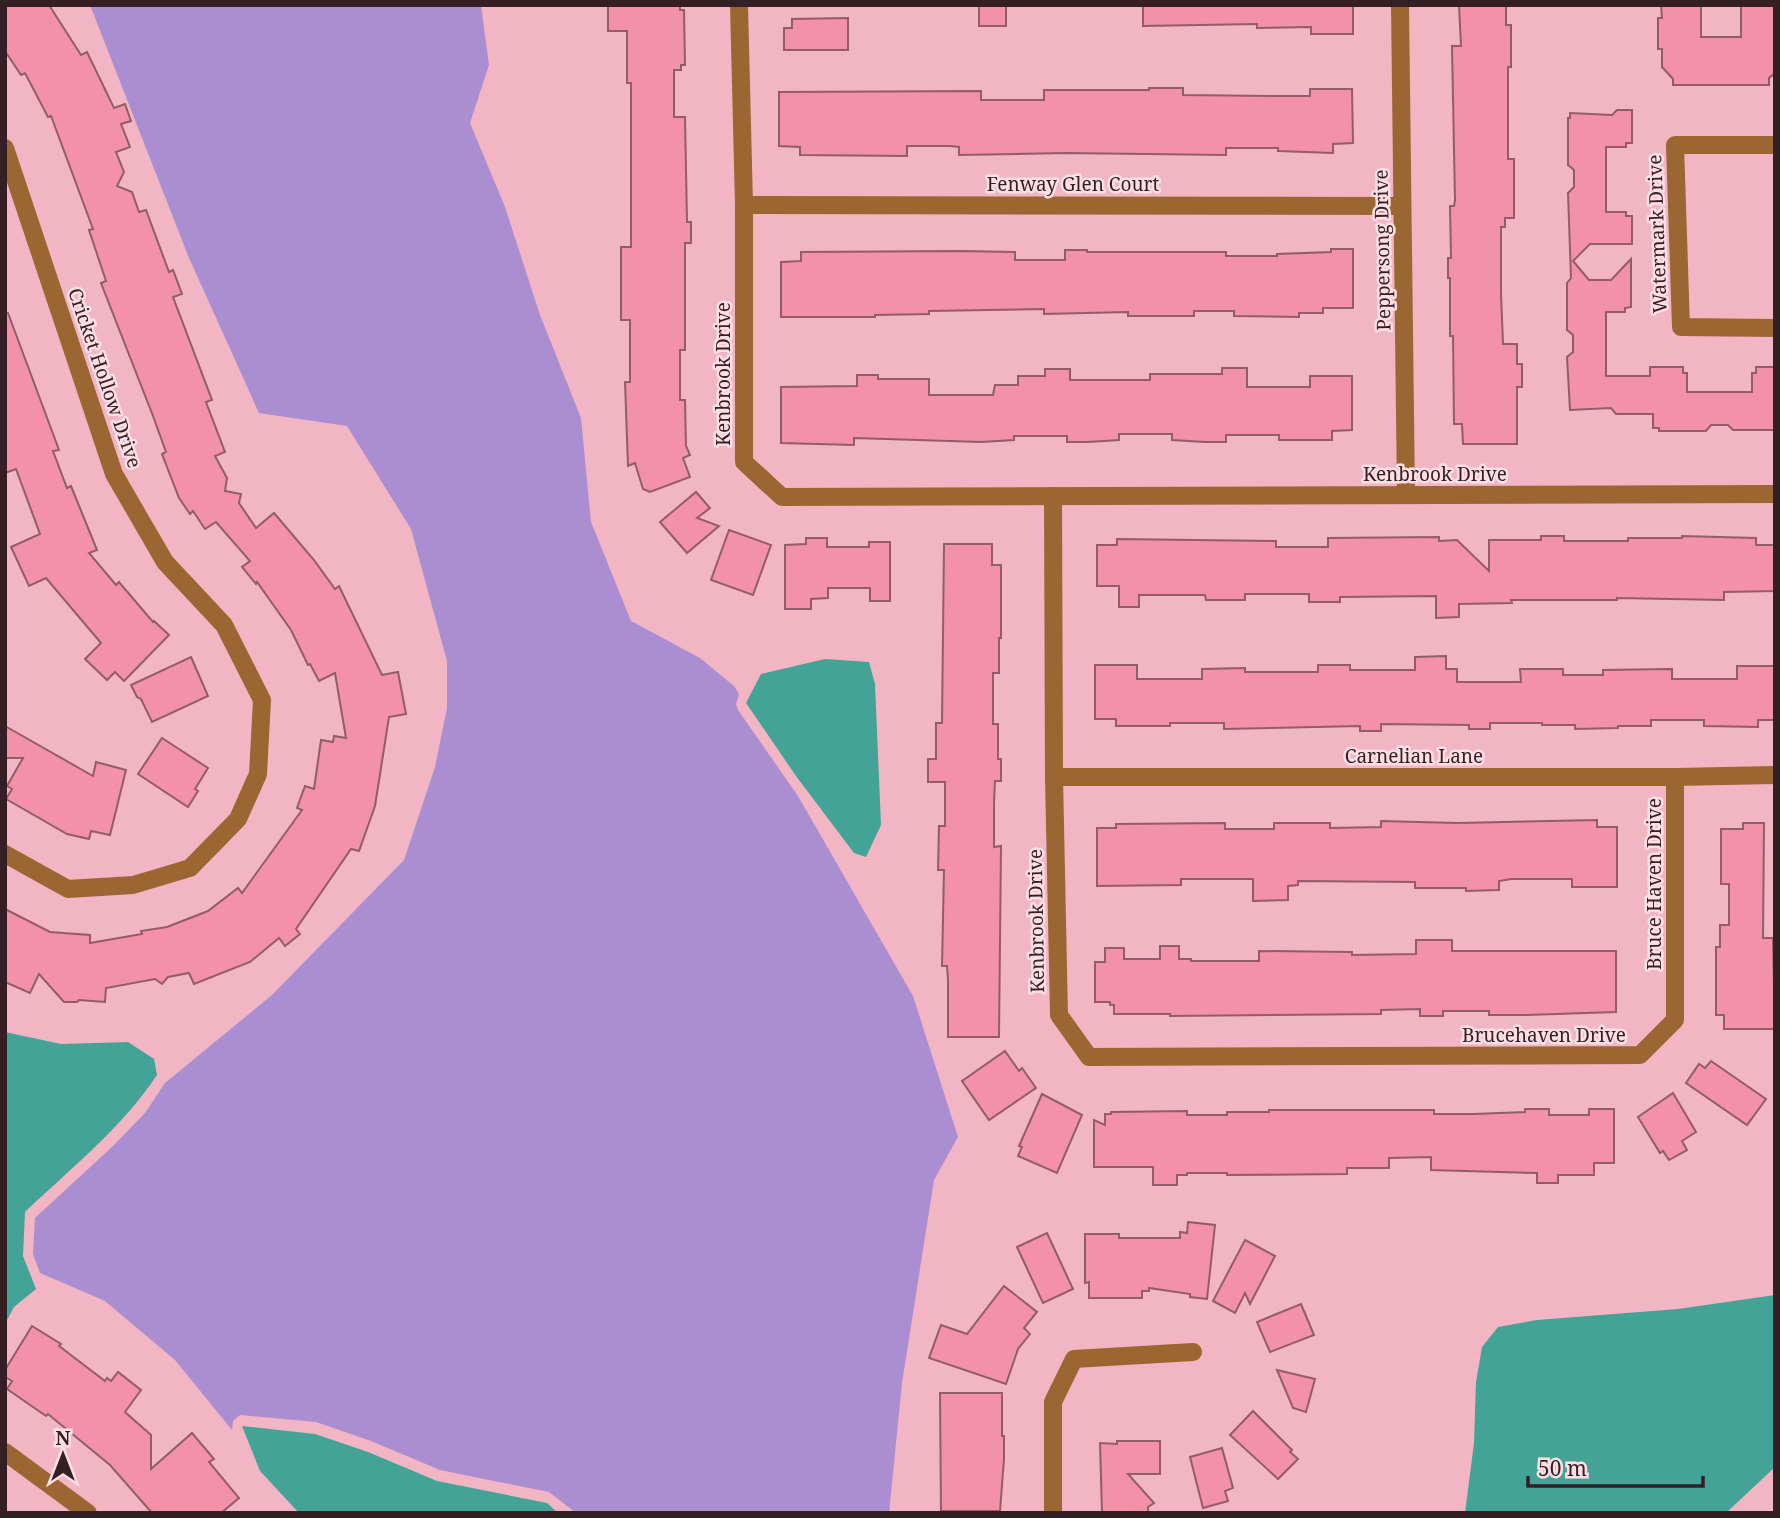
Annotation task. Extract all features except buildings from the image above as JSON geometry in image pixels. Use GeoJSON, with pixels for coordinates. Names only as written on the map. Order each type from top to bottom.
{"type":"FeatureCollection","features":[{"type":"Feature","properties":{"kind":"street","name":"Kenbrook Drive"},"geometry":{"type":"LineString","coordinates":[[739,5],[744,205],[744,462],[782,497],[1775,494]]}},
{"type":"Feature","properties":{"kind":"street","name":"Peppersong Drive"},"geometry":{"type":"LineString","coordinates":[[1400,5],[1406,495]]}},
{"type":"Feature","properties":{"kind":"street","name":"Watermark Drive"},"geometry":{"type":"LineString","coordinates":[[1775,145],[1675,145],[1681,327],[1775,328]]}},
{"type":"Feature","properties":{"kind":"street","name":"Cricket Hollow Drive"},"geometry":{"type":"LineString","coordinates":[[5,148],[114,474],[165,562],[224,625],[262,700],[258,774],[238,819],[190,868],[133,886],[68,888],[5,854]]}},
{"type":"Feature","properties":{"kind":"street","name":"Fenway Glen Court"},"geometry":{"type":"LineString","coordinates":[[744,205],[1402,206]]}},
{"type":"Feature","properties":{"kind":"street","name":"Kenbrook Drive"},"geometry":{"type":"LineString","coordinates":[[1053,496],[1054,777],[1059,1015],[1089,1057],[1367,1056]]}},
{"type":"Feature","properties":{"kind":"street","name":"Carnelian Lane"},"geometry":{"type":"LineString","coordinates":[[1054,777],[1775,775]]}},
{"type":"Feature","properties":{"kind":"street","name":"Bruce Haven Drive"},"geometry":{"type":"LineString","coordinates":[[1675,777],[1675,990]]}},
{"type":"Feature","properties":{"kind":"street","name":"Brucehaven Drive"},"geometry":{"type":"LineString","coordinates":[[1367,1056],[1640,1055],[1675,1020],[1675,990]]}},
{"type":"Feature","properties":{"kind":"street"},"geometry":{"type":"LineString","coordinates":[[1053,1513],[1053,1402],[1074,1359],[1193,1352]]}},
{"type":"Feature","properties":{"kind":"street"},"geometry":{"type":"LineString","coordinates":[[5,1452],[88,1513]]}},
{"type":"Feature","properties":{"kind":"shaded area"},"geometry":{"type":"Polygon","coordinates":[[[90,5],[481,5],[489,65],[470,123],[505,207],[540,315],[581,418],[591,522],[631,621],[700,658],[734,686],[739,694],[736,704],[738,710],[798,796],[913,996],[958,1137],[934,1180],[902,1383],[889,1513],[576,1513],[549,1492],[440,1470],[371,1441],[316,1422],[240,1415],[233,1421],[232,1430],[175,1360],[105,1301],[40,1273],[33,1254],[35,1218],[145,1113],[165,1083],[272,995],[404,860],[435,767],[447,708],[447,661],[411,529],[347,426],[259,413],[189,258],[90,5]]]}},
{"type":"Feature","properties":{"kind":"shaded area"},"geometry":{"type":"Polygon","coordinates":[[[825,659],[869,662],[875,684],[881,825],[866,857],[854,853],[746,703],[761,674],[825,659]]]}},
{"type":"Feature","properties":{"kind":"shaded area"},"geometry":{"type":"Polygon","coordinates":[[[5,1032],[61,1044],[128,1042],[154,1059],[157,1075],[112,1130],[25,1212],[23,1256],[36,1289],[14,1307],[5,1324],[5,1032]]]}},
{"type":"Feature","properties":{"kind":"shaded area"},"geometry":{"type":"Polygon","coordinates":[[[1775,1295],[1775,1467],[1726,1513],[1465,1513],[1474,1443],[1476,1382],[1482,1347],[1498,1327],[1537,1320],[1678,1309],[1775,1295]]]}},
{"type":"Feature","properties":{"kind":"shaded area"},"geometry":{"type":"Polygon","coordinates":[[[242,1426],[315,1434],[368,1452],[437,1481],[547,1503],[558,1513],[299,1513],[260,1471],[242,1426]]]}}]}
